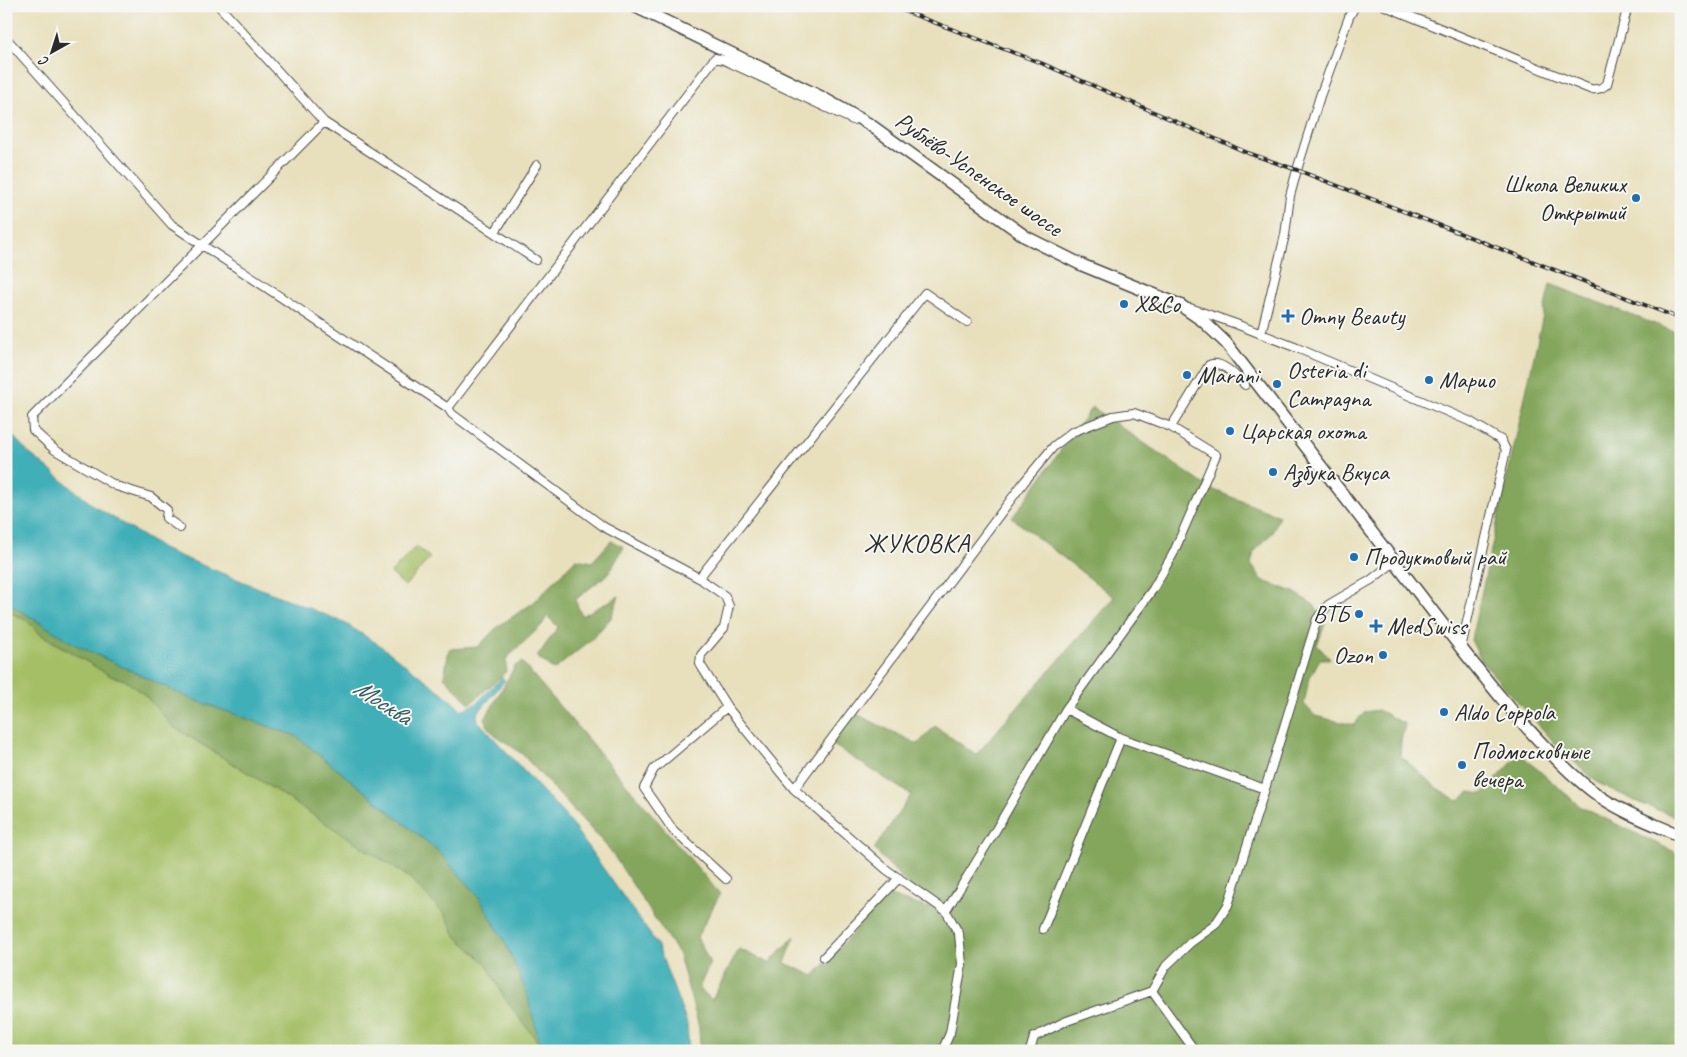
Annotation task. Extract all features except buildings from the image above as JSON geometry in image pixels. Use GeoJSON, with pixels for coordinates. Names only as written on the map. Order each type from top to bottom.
{"type":"FeatureCollection","features":[{"type":"Feature","properties":{"kind":"main road","name":"Рублёво-Успенское шоссе"},"geometry":{"type":"LineString","coordinates":[[634,6],[829,101],[869,124],[1026,237],[1082,265],[1180,305],[1213,329],[1226,343],[1494,691],[1527,728],[1559,762],[1590,789],[1620,808],[1681,836]]}},
{"type":"Feature","properties":{"kind":"street"},"geometry":{"type":"LineString","coordinates":[[6,15],[9,6]]}},
{"type":"Feature","properties":{"kind":"street"},"geometry":{"type":"LineString","coordinates":[[219,6],[324,122],[536,260]]}},
{"type":"Feature","properties":{"kind":"street"},"geometry":{"type":"LineString","coordinates":[[1261,334],[1285,235],[1290,196],[1297,170],[1320,96],[1349,17],[1355,6]]}},
{"type":"Feature","properties":{"kind":"street"},"geometry":{"type":"LineString","coordinates":[[1386,6],[1596,90],[1607,84],[1628,6]]}},
{"type":"Feature","properties":{"kind":"street"},"geometry":{"type":"LineString","coordinates":[[6,38],[172,225],[448,408],[452,414],[604,527],[699,578],[725,596],[729,606],[724,628],[701,655],[700,664],[726,707],[794,789],[887,870],[946,911],[958,934],[962,964],[950,1033],[942,1051]]}},
{"type":"Feature","properties":{"kind":"street"},"geometry":{"type":"LineString","coordinates":[[448,408],[715,58],[724,60],[888,138]]}},
{"type":"Feature","properties":{"kind":"street"},"geometry":{"type":"LineString","coordinates":[[180,528],[166,518],[167,510],[151,496],[116,486],[55,450],[33,430],[32,417],[324,122]]}},
{"type":"Feature","properties":{"kind":"street"},"geometry":{"type":"LineString","coordinates":[[495,232],[537,165]]}},
{"type":"Feature","properties":{"kind":"street"},"geometry":{"type":"LineString","coordinates":[[699,578],[925,293],[967,322]]}},
{"type":"Feature","properties":{"kind":"street"},"geometry":{"type":"LineString","coordinates":[[1180,305],[1261,334],[1412,396],[1469,421],[1501,440],[1506,450],[1461,648]]}},
{"type":"Feature","properties":{"kind":"street"},"geometry":{"type":"LineString","coordinates":[[1171,428],[1209,365],[1213,363],[1218,364],[1231,372],[1245,385],[1246,369]]}},
{"type":"Feature","properties":{"kind":"street"},"geometry":{"type":"LineString","coordinates":[[794,789],[1024,482],[1054,446],[1072,432],[1113,416],[1134,412],[1171,428],[1216,455],[1169,561],[1066,709],[946,911]]}},
{"type":"Feature","properties":{"kind":"street"},"geometry":{"type":"LineString","coordinates":[[1030,1051],[1034,1037],[1064,1022],[1152,991],[1166,966],[1190,943],[1215,924],[1228,905],[1317,619],[1328,605],[1371,580],[1394,562]]}},
{"type":"Feature","properties":{"kind":"street"},"geometry":{"type":"LineString","coordinates":[[726,707],[654,770],[644,788],[673,830],[726,879]]}},
{"type":"Feature","properties":{"kind":"street"},"geometry":{"type":"LineString","coordinates":[[1066,709],[1121,738],[1265,789]]}},
{"type":"Feature","properties":{"kind":"street"},"geometry":{"type":"LineString","coordinates":[[1043,929],[1121,738]]}},
{"type":"Feature","properties":{"kind":"street"},"geometry":{"type":"LineString","coordinates":[[824,957],[898,878]]}},
{"type":"Feature","properties":{"kind":"street"},"geometry":{"type":"LineString","coordinates":[[1152,991],[1195,1051]]}},
{"type":"Feature","properties":{"kind":"green space"},"geometry":{"type":"Polygon","coordinates":[[[1550,284],[1681,334],[1681,819],[1637,802],[1598,783],[1562,751],[1482,662],[1471,640],[1550,284]]]}},
{"type":"Feature","properties":{"kind":"green space"},"geometry":{"type":"Polygon","coordinates":[[[1092,407],[1209,488],[1279,516],[1272,533],[1254,552],[1251,564],[1263,581],[1294,592],[1314,605],[1325,624],[1317,645],[1330,659],[1320,659],[1309,679],[1304,704],[1315,716],[1354,725],[1364,712],[1378,710],[1405,724],[1400,755],[1437,788],[1458,801],[1470,792],[1482,794],[1520,754],[1581,807],[1681,855],[1681,1051],[700,1051],[699,1027],[679,955],[610,850],[522,754],[493,733],[486,725],[485,719],[515,666],[522,662],[720,894],[697,937],[710,963],[699,988],[712,1000],[739,949],[769,963],[795,936],[785,963],[814,976],[887,895],[931,909],[874,849],[911,795],[830,743],[854,713],[918,744],[935,726],[976,755],[1114,597],[1012,518],[1092,407]]]}},
{"type":"Feature","properties":{"kind":"green space"},"geometry":{"type":"Polygon","coordinates":[[[611,541],[624,547],[609,573],[575,600],[582,616],[619,596],[611,618],[592,639],[554,670],[537,657],[558,627],[547,616],[542,625],[506,659],[506,672],[470,704],[444,677],[449,649],[478,647],[497,627],[533,603],[576,559],[592,562],[611,541]]]}},
{"type":"Feature","properties":{"kind":"green space"},"geometry":{"type":"Polygon","coordinates":[[[416,546],[430,558],[405,586],[391,573],[416,546]]]}},
{"type":"Feature","properties":{"kind":"green space"},"geometry":{"type":"Polygon","coordinates":[[[6,602],[76,645],[189,698],[296,736],[437,850],[477,894],[505,942],[526,991],[542,1047],[505,999],[487,964],[456,936],[447,917],[410,878],[258,779],[172,726],[145,695],[125,680],[111,676],[40,634],[26,620],[6,610],[6,602]]]}},
{"type":"Feature","properties":{"kind":"green space"},"geometry":{"type":"Polygon","coordinates":[[[6,610],[26,620],[40,634],[111,676],[125,680],[145,695],[172,726],[258,779],[410,878],[447,917],[456,936],[487,964],[505,999],[542,1047],[542,1051],[6,1051],[6,610]]]}},
{"type":"Feature","properties":{"kind":"water","name":"Москва"},"geometry":{"type":"Polygon","coordinates":[[[6,429],[29,453],[94,506],[167,551],[341,621],[378,644],[444,694],[461,710],[476,704],[502,677],[505,680],[477,714],[478,721],[568,819],[657,944],[687,1024],[689,1051],[542,1051],[526,991],[505,942],[477,894],[437,850],[296,736],[189,698],[76,645],[6,602],[6,429]]]}},
{"type":"Feature","properties":{"kind":"railway"},"geometry":{"type":"LineString","coordinates":[[891,6],[1041,63],[1248,153],[1297,170],[1681,319]]}},
{"type":"Feature","properties":{"kind":"place","name":"Школа Великих Открытий"},"geometry":{"type":"Point","coordinates":[1636,198]}},
{"type":"Feature","properties":{"kind":"place","name":"X&Co"},"geometry":{"type":"Point","coordinates":[1124,304]}},
{"type":"Feature","properties":{"kind":"place","name":"Omny Beauty"},"geometry":{"type":"Point","coordinates":[1288,316]}},
{"type":"Feature","properties":{"kind":"place","name":"Marani"},"geometry":{"type":"Point","coordinates":[1187,375]}},
{"type":"Feature","properties":{"kind":"place","name":"Марио"},"geometry":{"type":"Point","coordinates":[1429,380]}},
{"type":"Feature","properties":{"kind":"place","name":"Osteria di Campagna"},"geometry":{"type":"Point","coordinates":[1277,384]}},
{"type":"Feature","properties":{"kind":"place","name":"Царская охота"},"geometry":{"type":"Point","coordinates":[1230,431]}},
{"type":"Feature","properties":{"kind":"place","name":"Азбука Вкуса"},"geometry":{"type":"Point","coordinates":[1273,472]}},
{"type":"Feature","properties":{"kind":"place","name":"Продуктовый рай"},"geometry":{"type":"Point","coordinates":[1354,557]}},
{"type":"Feature","properties":{"kind":"place","name":"ВТБ"},"geometry":{"type":"Point","coordinates":[1359,614]}},
{"type":"Feature","properties":{"kind":"place","name":"MedSwiss"},"geometry":{"type":"Point","coordinates":[1376,626]}},
{"type":"Feature","properties":{"kind":"place","name":"Ozon"},"geometry":{"type":"Point","coordinates":[1383,655]}},
{"type":"Feature","properties":{"kind":"place","name":"Aldo Coppola"},"geometry":{"type":"Point","coordinates":[1444,712]}},
{"type":"Feature","properties":{"kind":"place","name":"Подмосковные вечера"},"geometry":{"type":"Point","coordinates":[1462,765]}},
{"type":"Feature","properties":{"kind":"district","name":"ЖУКОВКА"},"geometry":{"type":"Point","coordinates":[917,543]}}]}
